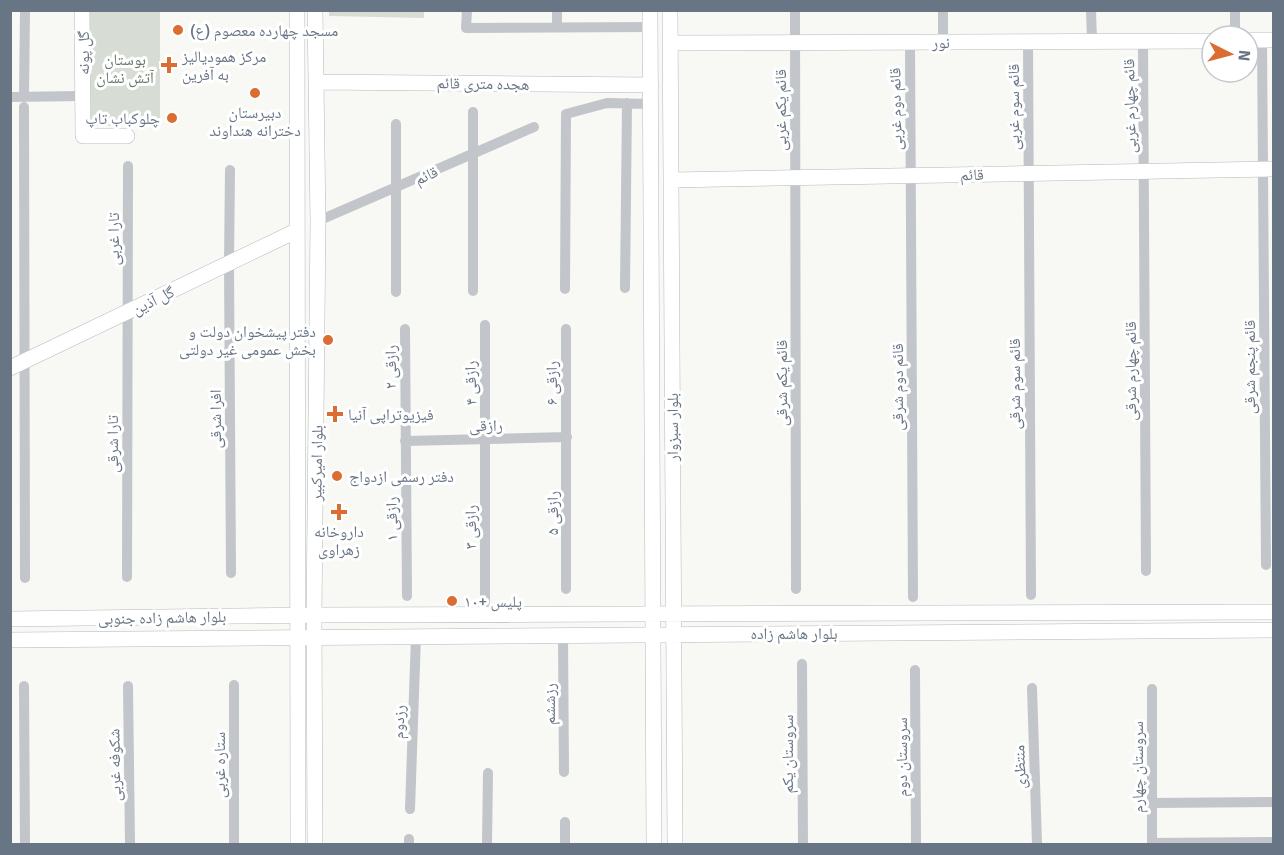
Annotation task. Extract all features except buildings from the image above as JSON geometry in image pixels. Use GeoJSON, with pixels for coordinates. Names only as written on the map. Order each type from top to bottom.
{"type":"FeatureCollection","features":[{"type":"Feature","properties":{"kind":"street"},"geometry":{"type":"LineString","coordinates":[[25,10],[17,365],[25,578]]}},
{"type":"Feature","properties":{"kind":"street","name":"گل پونه"},"geometry":{"type":"LineString","coordinates":[[82,10],[83,136],[127,136]]}},
{"type":"Feature","properties":{"kind":"street","name":"بلوار امیرکبیر"},"geometry":{"type":"LineString","coordinates":[[297,10],[298,844]]}},
{"type":"Feature","properties":{"kind":"street","name":"بلوار امیرکبیر"},"geometry":{"type":"LineString","coordinates":[[315,10],[318,221],[314,615],[315,844]]}},
{"type":"Feature","properties":{"kind":"street"},"geometry":{"type":"LineString","coordinates":[[467,10],[466,28],[650,27]]}},
{"type":"Feature","properties":{"kind":"street"},"geometry":{"type":"LineString","coordinates":[[557,10],[557,27]]}},
{"type":"Feature","properties":{"kind":"street","name":"بلوار سبزوار"},"geometry":{"type":"LineString","coordinates":[[650,10],[654,844]]}},
{"type":"Feature","properties":{"kind":"street","name":"بلوار سبزوار"},"geometry":{"type":"LineString","coordinates":[[670,10],[675,844]]}},
{"type":"Feature","properties":{"kind":"street","name":"قائم یکم غربی"},"geometry":{"type":"LineString","coordinates":[[795,10],[796,177]]}},
{"type":"Feature","properties":{"kind":"street"},"geometry":{"type":"LineString","coordinates":[[943,10],[944,42]]}},
{"type":"Feature","properties":{"kind":"street"},"geometry":{"type":"LineString","coordinates":[[1091,10],[1092,41]]}},
{"type":"Feature","properties":{"kind":"street","name":"نور"},"geometry":{"type":"LineString","coordinates":[[670,43],[1200,40]]}},
{"type":"Feature","properties":{"kind":"street","name":"قائم پنجم شرقی"},"geometry":{"type":"LineString","coordinates":[[1261,40],[1268,169],[1266,565]]}},
{"type":"Feature","properties":{"kind":"street","name":"قائم سوم غربی"},"geometry":{"type":"LineString","coordinates":[[1028,41],[1028,174]]}},
{"type":"Feature","properties":{"kind":"street","name":"قائم چهارم غربی"},"geometry":{"type":"LineString","coordinates":[[1143,41],[1144,171]]}},
{"type":"Feature","properties":{"kind":"street","name":"قائم دوم غربی"},"geometry":{"type":"LineString","coordinates":[[909,42],[911,176]]}},
{"type":"Feature","properties":{"kind":"street","name":"هجده متری قائم"},"geometry":{"type":"LineString","coordinates":[[316,82],[651,85]]}},
{"type":"Feature","properties":{"kind":"street","name":"گل پونه"},"geometry":{"type":"LineString","coordinates":[[10,97],[24,102],[83,96]]}},
{"type":"Feature","properties":{"kind":"street"},"geometry":{"type":"LineString","coordinates":[[565,289],[566,114],[607,103],[651,104]]}},
{"type":"Feature","properties":{"kind":"street"},"geometry":{"type":"LineString","coordinates":[[626,288],[627,103]]}},
{"type":"Feature","properties":{"kind":"street"},"geometry":{"type":"LineString","coordinates":[[473,112],[473,291]]}},
{"type":"Feature","properties":{"kind":"street"},"geometry":{"type":"LineString","coordinates":[[396,124],[396,292]]}},
{"type":"Feature","properties":{"kind":"street","name":"قائم"},"geometry":{"type":"LineString","coordinates":[[318,221],[534,127]]}},
{"type":"Feature","properties":{"kind":"street","name":"تارا غربی"},"geometry":{"type":"LineString","coordinates":[[128,166],[128,312]]}},
{"type":"Feature","properties":{"kind":"street","name":"قائم"},"geometry":{"type":"LineString","coordinates":[[671,180],[1268,169]]}},
{"type":"Feature","properties":{"kind":"street","name":"افرا شرقی"},"geometry":{"type":"LineString","coordinates":[[230,170],[231,573]]}},
{"type":"Feature","properties":{"kind":"street","name":"قائم چهارم شرقی"},"geometry":{"type":"LineString","coordinates":[[1144,171],[1146,572]]}},
{"type":"Feature","properties":{"kind":"street","name":"قائم سوم شرقی"},"geometry":{"type":"LineString","coordinates":[[1028,174],[1031,595]]}},
{"type":"Feature","properties":{"kind":"street","name":"قائم دوم شرقی"},"geometry":{"type":"LineString","coordinates":[[911,176],[913,597]]}},
{"type":"Feature","properties":{"kind":"street","name":"قائم یکم شرقی"},"geometry":{"type":"LineString","coordinates":[[796,177],[796,589]]}},
{"type":"Feature","properties":{"kind":"street","name":"گل آذین"},"geometry":{"type":"LineString","coordinates":[[17,365],[296,231]]}},
{"type":"Feature","properties":{"kind":"street","name":"تارا شرقی"},"geometry":{"type":"LineString","coordinates":[[127,577],[128,312]]}},
{"type":"Feature","properties":{"kind":"street","name":"رازقی ۴"},"geometry":{"type":"LineString","coordinates":[[484,325],[486,440]]}},
{"type":"Feature","properties":{"kind":"street","name":"رازقی ۲"},"geometry":{"type":"LineString","coordinates":[[405,329],[405,441]]}},
{"type":"Feature","properties":{"kind":"street","name":"رازقی ۶"},"geometry":{"type":"LineString","coordinates":[[566,329],[567,437]]}},
{"type":"Feature","properties":{"kind":"street","name":"رازقی"},"geometry":{"type":"LineString","coordinates":[[405,441],[567,437]]}},
{"type":"Feature","properties":{"kind":"street","name":"رازقی ۵"},"geometry":{"type":"LineString","coordinates":[[566,589],[567,437]]}},
{"type":"Feature","properties":{"kind":"street","name":"رازقی ۳"},"geometry":{"type":"LineString","coordinates":[[485,615],[486,440]]}},
{"type":"Feature","properties":{"kind":"street","name":"رازقی ۱"},"geometry":{"type":"LineString","coordinates":[[405,441],[407,596]]}},
{"type":"Feature","properties":{"kind":"street","name":"بلوار هاشم زاده"},"geometry":{"type":"LineString","coordinates":[[314,615],[1274,612]]}},
{"type":"Feature","properties":{"kind":"street","name":"بلوار هاشم زاده جنوبی"},"geometry":{"type":"LineString","coordinates":[[10,619],[314,615]]}},
{"type":"Feature","properties":{"kind":"street","name":"بلوار هاشم زاده"},"geometry":{"type":"LineString","coordinates":[[314,637],[1274,630]]}},
{"type":"Feature","properties":{"kind":"street","name":"رزششم"},"geometry":{"type":"LineString","coordinates":[[563,635],[564,772]]}},
{"type":"Feature","properties":{"kind":"street","name":"رزدوم"},"geometry":{"type":"LineString","coordinates":[[410,809],[416,636]]}},
{"type":"Feature","properties":{"kind":"street","name":"بلوار هاشم زاده جنوبی"},"geometry":{"type":"LineString","coordinates":[[10,640],[314,637]]}},
{"type":"Feature","properties":{"kind":"street","name":"سروستان یکم"},"geometry":{"type":"LineString","coordinates":[[802,664],[803,844]]}},
{"type":"Feature","properties":{"kind":"street","name":"سروستان دوم"},"geometry":{"type":"LineString","coordinates":[[915,670],[916,844]]}},
{"type":"Feature","properties":{"kind":"street","name":"ستاره غربی"},"geometry":{"type":"LineString","coordinates":[[234,685],[234,844]]}},
{"type":"Feature","properties":{"kind":"street"},"geometry":{"type":"LineString","coordinates":[[24,686],[25,844]]}},
{"type":"Feature","properties":{"kind":"street","name":"شکوفه غربی"},"geometry":{"type":"LineString","coordinates":[[128,686],[130,844]]}},
{"type":"Feature","properties":{"kind":"street","name":"منتظری"},"geometry":{"type":"LineString","coordinates":[[1032,688],[1037,844]]}},
{"type":"Feature","properties":{"kind":"street","name":"سروستان چهارم"},"geometry":{"type":"LineString","coordinates":[[1152,689],[1152,844]]}},
{"type":"Feature","properties":{"kind":"street"},"geometry":{"type":"LineString","coordinates":[[487,844],[488,773]]}},
{"type":"Feature","properties":{"kind":"street"},"geometry":{"type":"LineString","coordinates":[[1152,803],[1274,802]]}},
{"type":"Feature","properties":{"kind":"street"},"geometry":{"type":"LineString","coordinates":[[565,822],[565,844]]}},
{"type":"Feature","properties":{"kind":"street"},"geometry":{"type":"LineString","coordinates":[[1152,844],[1274,842]]}},
{"type":"Feature","properties":{"kind":"green space","name":"بوستان آتش نشان"},"geometry":{"type":"Polygon","coordinates":[[[90,11],[160,11],[160,125],[91,126],[90,11]]]}},
{"type":"Feature","properties":{"kind":"green space"},"geometry":{"type":"Polygon","coordinates":[[[329,11],[424,11],[424,18],[329,16],[329,11]]]}},
{"type":"Feature","properties":{"kind":"place","name":"مسجد چهارده معصوم (ع)"},"geometry":{"type":"Point","coordinates":[178,30]}},
{"type":"Feature","properties":{"kind":"place","name":"مرکز همودیالیز به آفرین"},"geometry":{"type":"Point","coordinates":[169,65]}},
{"type":"Feature","properties":{"kind":"place","name":"دبیرستان دخترانه هنداوند"},"geometry":{"type":"Point","coordinates":[255,93]}},
{"type":"Feature","properties":{"kind":"place","name":"چلوکباب تاپ"},"geometry":{"type":"Point","coordinates":[172,118]}},
{"type":"Feature","properties":{"kind":"place","name":"دفتر پیشخوان دولت و بخش عمومی غیر دولتی"},"geometry":{"type":"Point","coordinates":[328,340]}},
{"type":"Feature","properties":{"kind":"place","name":"فیزیوتراپی آنیا"},"geometry":{"type":"Point","coordinates":[335,414]}},
{"type":"Feature","properties":{"kind":"place","name":"دفتر رسمی ازدواج"},"geometry":{"type":"Point","coordinates":[337,476]}},
{"type":"Feature","properties":{"kind":"place","name":"داروخانه زهراوی"},"geometry":{"type":"Point","coordinates":[339,512]}},
{"type":"Feature","properties":{"kind":"place","name":"پلیس +۱۰"},"geometry":{"type":"Point","coordinates":[452,601]}}]}
